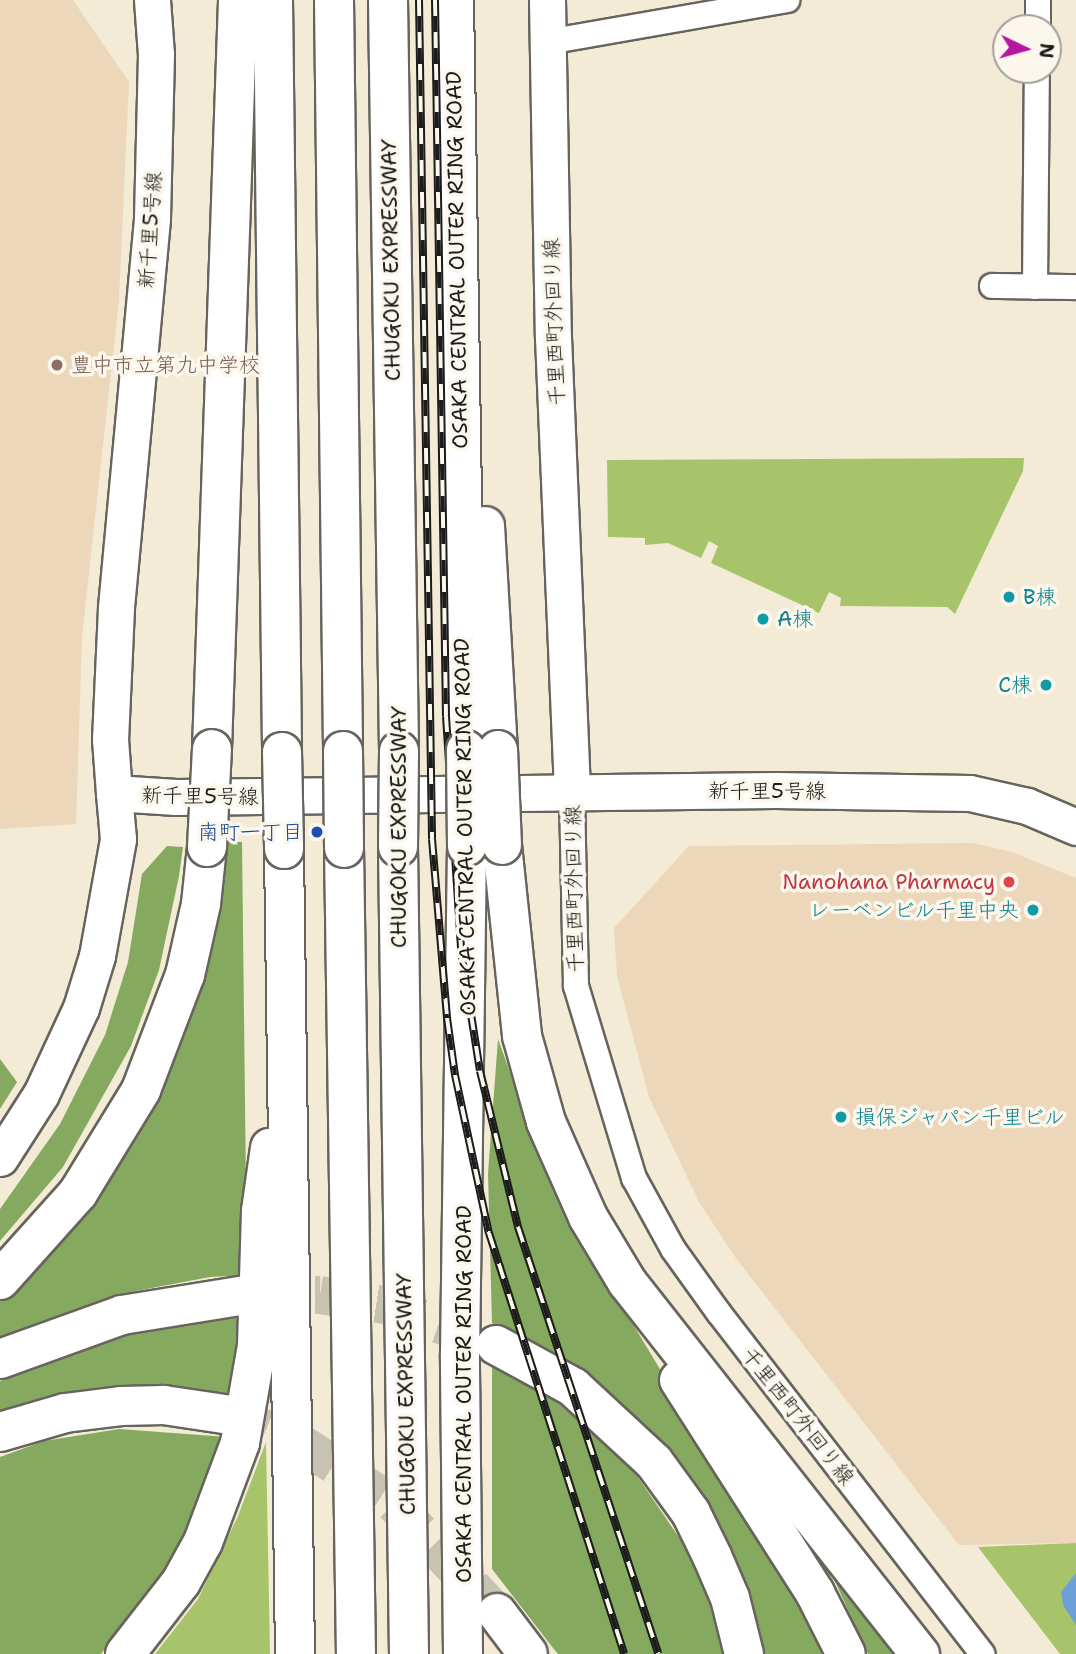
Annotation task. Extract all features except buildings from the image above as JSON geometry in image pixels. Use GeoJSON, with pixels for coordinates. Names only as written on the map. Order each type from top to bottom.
{"type":"FeatureCollection","features":[{"type":"Feature","properties":{"kind":"main road"},"geometry":{"type":"LineString","coordinates":[[0,1280],[78,1193],[141,1090],[185,975],[201,904],[212,749],[238,0]]}},
{"type":"Feature","properties":{"kind":"main road"},"geometry":{"type":"LineString","coordinates":[[273,0],[295,1654]]}},
{"type":"Feature","properties":{"kind":"main road"},"geometry":{"type":"LineString","coordinates":[[334,0],[356,1654]]}},
{"type":"Feature","properties":{"kind":"main road","name":"CHUGOKU EXPRESSWAY"},"geometry":{"type":"LineString","coordinates":[[388,0],[409,1654]]}},
{"type":"Feature","properties":{"kind":"main road","name":"OSAKA CENTRAL OUTER RING ROAD"},"geometry":{"type":"LineString","coordinates":[[454,0],[458,383],[482,750],[485,845],[460,1354],[463,1654]]}},
{"type":"Feature","properties":{"kind":"main road"},"geometry":{"type":"LineString","coordinates":[[485,845],[511,963],[531,1074],[561,1159],[588,1217],[627,1282],[684,1390],[815,1593],[846,1654]]}},
{"type":"Feature","properties":{"kind":"main road"},"geometry":{"type":"LineString","coordinates":[[125,1654],[168,1599],[198,1552],[223,1497],[240,1443],[257,1346],[261,1211],[288,1020]]}},
{"type":"Feature","properties":{"kind":"main road"},"geometry":{"type":"LineString","coordinates":[[627,1282],[920,1654]]}},
{"type":"Feature","properties":{"kind":"main road"},"geometry":{"type":"LineString","coordinates":[[0,1359],[122,1315],[245,1295]]}},
{"type":"Feature","properties":{"kind":"main road"},"geometry":{"type":"LineString","coordinates":[[496,1345],[573,1387],[654,1462],[691,1513],[712,1556],[730,1598],[744,1654]]}},
{"type":"Feature","properties":{"kind":"main road"},"geometry":{"type":"LineString","coordinates":[[0,1432],[65,1413],[121,1406],[164,1405],[231,1415]]}},
{"type":"Feature","properties":{"kind":"main road"},"geometry":{"type":"LineString","coordinates":[[497,1613],[528,1654]]}},
{"type":"Feature","properties":{"kind":"street","name":"新千里5号線"},"geometry":{"type":"LineString","coordinates":[[152,0],[156,54],[152,219],[116,608],[110,739],[114,793],[176,797],[572,795],[775,790],[970,793],[1027,806],[1076,827]]}},
{"type":"Feature","properties":{"kind":"street","name":"千里西町外回り線"},"geometry":{"type":"LineString","coordinates":[[547,0],[553,337],[572,795],[576,986],[634,1178],[703,1291],[983,1654]]}},
{"type":"Feature","properties":{"kind":"street"},"geometry":{"type":"LineString","coordinates":[[547,42],[788,0]]}},
{"type":"Feature","properties":{"kind":"street"},"geometry":{"type":"LineString","coordinates":[[1035,287],[1037,84]]}},
{"type":"Feature","properties":{"kind":"street"},"geometry":{"type":"LineString","coordinates":[[992,286],[1076,287]]}},
{"type":"Feature","properties":{"kind":"street"},"geometry":{"type":"LineString","coordinates":[[0,1157],[47,1083],[81,1008],[97,956],[118,839],[114,793]]}},
{"type":"Feature","properties":{"kind":"shaded area","name":"豊中市立第九中学校"},"geometry":{"type":"Polygon","coordinates":[[[0,0],[73,0],[129,82],[119,300],[82,637],[76,824],[0,829],[0,0]]]}},
{"type":"Feature","properties":{"kind":"shaded area"},"geometry":{"type":"Polygon","coordinates":[[[973,843],[1012,852],[1076,878],[1076,1543],[959,1545],[735,1257],[699,1202],[649,1097],[617,976],[614,928],[689,846],[973,843]]]}},
{"type":"Feature","properties":{"kind":"green space"},"geometry":{"type":"Polygon","coordinates":[[[1024,458],[1023,471],[955,614],[947,607],[840,606],[841,598],[829,592],[819,613],[711,563],[718,546],[709,541],[701,558],[668,543],[645,545],[645,538],[608,537],[607,460],[1024,458]]]}},
{"type":"Feature","properties":{"kind":"green space"},"geometry":{"type":"Polygon","coordinates":[[[217,841],[242,842],[247,1275],[210,1277],[136,1291],[0,1337],[0,1295],[87,1198],[217,841]]]}},
{"type":"Feature","properties":{"kind":"green space"},"geometry":{"type":"Polygon","coordinates":[[[167,846],[183,847],[179,876],[159,970],[131,1046],[63,1167],[0,1241],[0,1209],[60,1124],[105,1035],[128,962],[142,874],[167,846]]]}},
{"type":"Feature","properties":{"kind":"green space"},"geometry":{"type":"Polygon","coordinates":[[[498,1039],[553,1191],[777,1564],[825,1654],[764,1654],[748,1591],[725,1534],[669,1452],[624,1406],[579,1371],[492,1323],[488,1173],[498,1039]]]}},
{"type":"Feature","properties":{"kind":"green space"},"geometry":{"type":"Polygon","coordinates":[[[0,1059],[17,1082],[0,1109],[0,1059]]]}},
{"type":"Feature","properties":{"kind":"green space"},"geometry":{"type":"Polygon","coordinates":[[[246,1316],[236,1398],[0,1413],[0,1381],[30,1368],[144,1330],[246,1316]]]}},
{"type":"Feature","properties":{"kind":"green space"},"geometry":{"type":"Polygon","coordinates":[[[492,1366],[553,1398],[633,1470],[689,1552],[710,1599],[725,1654],[558,1654],[553,1648],[492,1569],[492,1366]]]}},
{"type":"Feature","properties":{"kind":"green space"},"geometry":{"type":"Polygon","coordinates":[[[119,1429],[227,1437],[209,1496],[165,1575],[101,1654],[0,1654],[0,1457],[44,1441],[119,1429]]]}},
{"type":"Feature","properties":{"kind":"green space"},"geometry":{"type":"Polygon","coordinates":[[[266,1442],[270,1654],[155,1654],[198,1599],[238,1516],[266,1442]]]}},
{"type":"Feature","properties":{"kind":"green space"},"geometry":{"type":"Polygon","coordinates":[[[1076,1543],[1076,1654],[1060,1654],[978,1547],[1076,1543]]]}},
{"type":"Feature","properties":{"kind":"green space"},"geometry":{"type":"Polygon","coordinates":[[[833,1577],[837,1577],[897,1654],[868,1654],[833,1577]]]}},
{"type":"Feature","properties":{"kind":"water"},"geometry":{"type":"Polygon","coordinates":[[[1076,1573],[1076,1625],[1063,1605],[1061,1592],[1076,1573]]]}},
{"type":"Feature","properties":{"kind":"tunnel"},"geometry":{"type":"LineString","coordinates":[[258,1294],[320,1295],[385,1305],[491,1343]]}},
{"type":"Feature","properties":{"kind":"tunnel"},"geometry":{"type":"LineString","coordinates":[[231,1415],[302,1444],[394,1504],[497,1613]]}},
{"type":"Feature","properties":{"kind":"railway"},"geometry":{"type":"LineString","coordinates":[[419,0],[432,839],[447,1018],[455,1075],[489,1233],[624,1654]]}},
{"type":"Feature","properties":{"kind":"railway"},"geometry":{"type":"LineString","coordinates":[[435,0],[446,716],[461,951],[480,1071],[518,1227],[658,1654]]}},
{"type":"Feature","properties":{"kind":"place","name":"豊中市立第九中学校"},"geometry":{"type":"Point","coordinates":[57,365]}},
{"type":"Feature","properties":{"kind":"place","name":"B棟"},"geometry":{"type":"Point","coordinates":[1009,597]}},
{"type":"Feature","properties":{"kind":"place","name":"A棟"},"geometry":{"type":"Point","coordinates":[763,619]}},
{"type":"Feature","properties":{"kind":"place","name":"C棟"},"geometry":{"type":"Point","coordinates":[1046,685]}},
{"type":"Feature","properties":{"kind":"place","name":"南町一丁目"},"geometry":{"type":"Point","coordinates":[317,832]}},
{"type":"Feature","properties":{"kind":"place","name":"Nanohana Pharmacy"},"geometry":{"type":"Point","coordinates":[1009,882]}},
{"type":"Feature","properties":{"kind":"place","name":"レーベンビル千里中央"},"geometry":{"type":"Point","coordinates":[1033,910]}},
{"type":"Feature","properties":{"kind":"place","name":"損保ジャパン千里ビル"},"geometry":{"type":"Point","coordinates":[841,1117]}}]}
